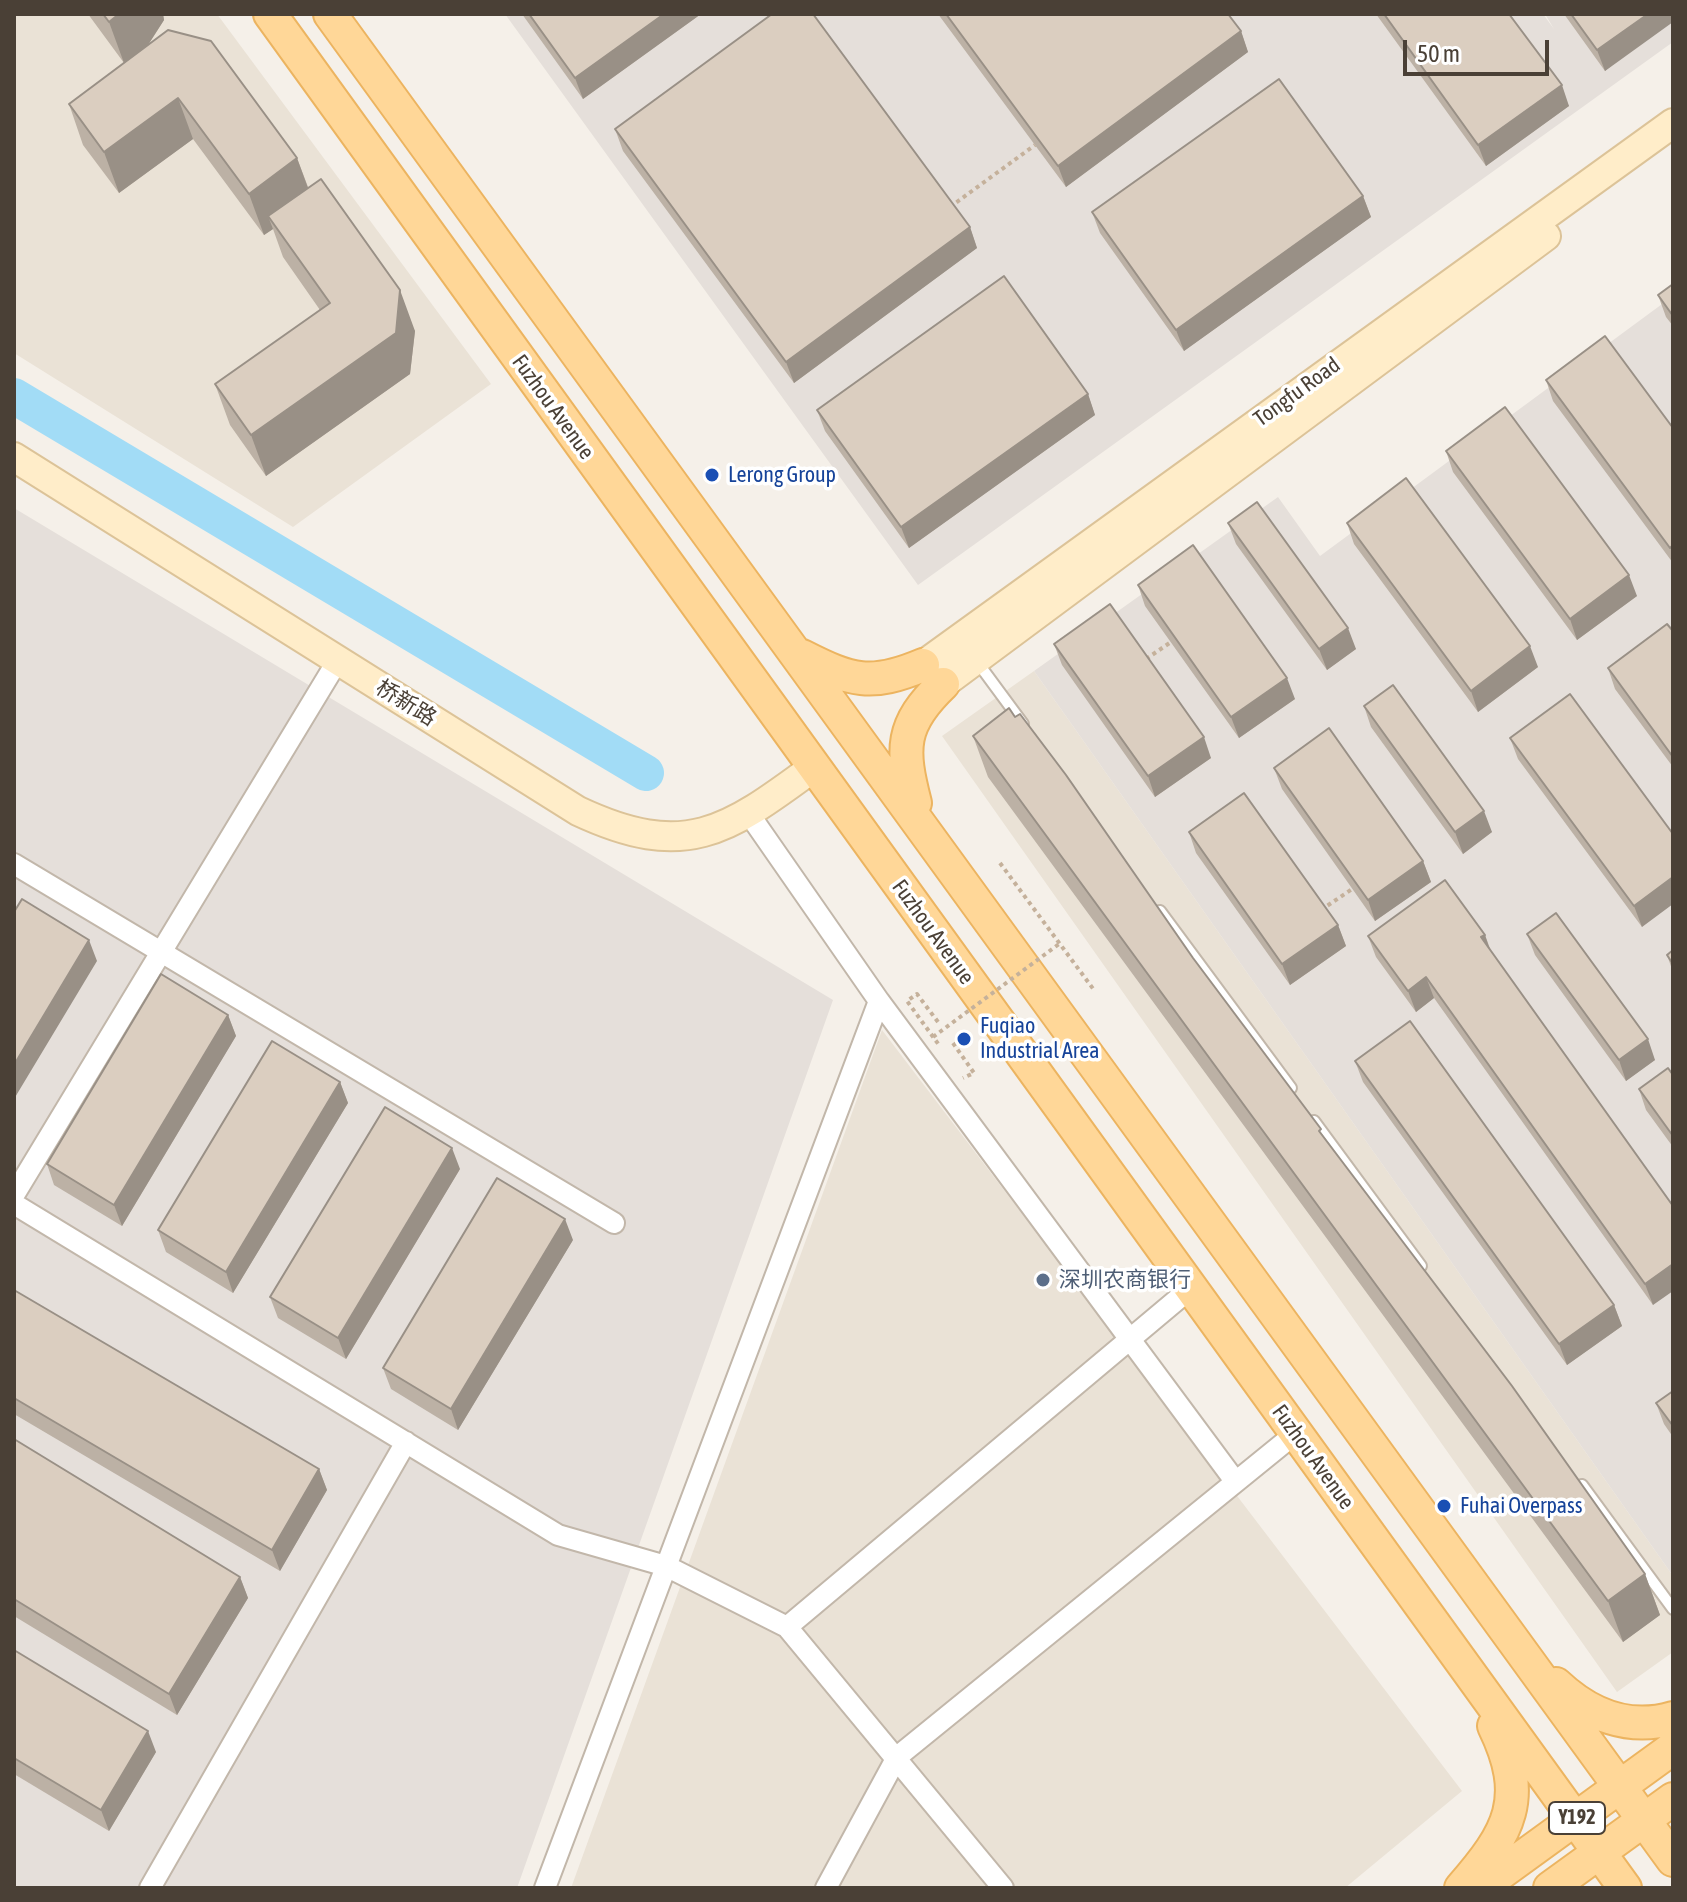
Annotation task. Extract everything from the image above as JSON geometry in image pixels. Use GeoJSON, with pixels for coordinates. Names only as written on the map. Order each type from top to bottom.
{"type":"FeatureCollection","features":[{"type":"Feature","properties":{"kind":"main road","name":"Fuzhou Avenue"},"geometry":{"type":"LineString","coordinates":[[270,14],[1625,1888]]}},
{"type":"Feature","properties":{"kind":"main road"},"geometry":{"type":"LineString","coordinates":[[330,14],[1673,1860]]}},
{"type":"Feature","properties":{"kind":"main road"},"geometry":{"type":"LineString","coordinates":[[798,654],[842,676],[893,678],[933,674],[903,756],[919,822]]}},
{"type":"Feature","properties":{"kind":"main road"},"geometry":{"type":"LineString","coordinates":[[1512,1641],[1561,1688],[1593,1711],[1624,1723],[1654,1723],[1673,1718]]}},
{"type":"Feature","properties":{"kind":"main road"},"geometry":{"type":"LineString","coordinates":[[1461,1888],[1497,1843],[1511,1812],[1514,1782],[1505,1748],[1467,1669]]}},
{"type":"Feature","properties":{"kind":"main road","name":"Y192"},"geometry":{"type":"LineString","coordinates":[[1480,1888],[1673,1748]]}},
{"type":"Feature","properties":{"kind":"main road","name":"Y192"},"geometry":{"type":"LineString","coordinates":[[1550,1888],[1673,1799]]}},
{"type":"Feature","properties":{"kind":"street","name":"Tongfu Road"},"geometry":{"type":"LineString","coordinates":[[933,674],[1673,123]]}},
{"type":"Feature","properties":{"kind":"street","name":"Tongfu Road"},"geometry":{"type":"LineString","coordinates":[[933,674],[976,660],[1673,141]]}},
{"type":"Feature","properties":{"kind":"street","name":"桥新路"},"geometry":{"type":"LineString","coordinates":[[14,457],[578,811],[617,829],[664,839],[700,834],[749,814],[814,767]]}},
{"type":"Feature","properties":{"kind":"street"},"geometry":{"type":"LineString","coordinates":[[14,1195],[338,660]]}},
{"type":"Feature","properties":{"kind":"street"},"geometry":{"type":"LineString","coordinates":[[749,814],[879,1001],[1235,1481]]}},
{"type":"Feature","properties":{"kind":"street"},"geometry":{"type":"LineString","coordinates":[[14,864],[614,1223]]}},
{"type":"Feature","properties":{"kind":"street"},"geometry":{"type":"LineString","coordinates":[[545,1888],[879,1001]]}},
{"type":"Feature","properties":{"kind":"street"},"geometry":{"type":"LineString","coordinates":[[14,1204],[558,1535],[666,1566],[787,1627],[1003,1888]]}},
{"type":"Feature","properties":{"kind":"street"},"geometry":{"type":"LineString","coordinates":[[787,1627],[1191,1288]]}},
{"type":"Feature","properties":{"kind":"street"},"geometry":{"type":"LineString","coordinates":[[826,1888],[897,1757],[1296,1433]]}},
{"type":"Feature","properties":{"kind":"street"},"geometry":{"type":"LineString","coordinates":[[150,1888],[406,1442]]}},
{"type":"Feature","properties":{"kind":"lane"},"geometry":{"type":"LineString","coordinates":[[976,660],[1031,735]]}},
{"type":"Feature","properties":{"kind":"lane"},"geometry":{"type":"LineString","coordinates":[[1154,902],[1295,1095]]}},
{"type":"Feature","properties":{"kind":"lane"},"geometry":{"type":"LineString","coordinates":[[1305,1108],[1427,1275]]}},
{"type":"Feature","properties":{"kind":"lane"},"geometry":{"type":"LineString","coordinates":[[1579,1480],[1673,1609]]}},
{"type":"Feature","properties":{"kind":"path"},"geometry":{"type":"LineString","coordinates":[[948,209],[1035,145]]}},
{"type":"Feature","properties":{"kind":"path"},"geometry":{"type":"LineString","coordinates":[[1143,662],[1171,642]]}},
{"type":"Feature","properties":{"kind":"path"},"geometry":{"type":"LineString","coordinates":[[1000,863],[1094,990]]}},
{"type":"Feature","properties":{"kind":"path"},"geometry":{"type":"LineString","coordinates":[[1321,911],[1352,889]]}},
{"type":"Feature","properties":{"kind":"path"},"geometry":{"type":"LineString","coordinates":[[933,1037],[1059,944]]}},
{"type":"Feature","properties":{"kind":"path"},"geometry":{"type":"LineString","coordinates":[[938,1022],[917,994],[907,1001],[941,1048]]}},
{"type":"Feature","properties":{"kind":"path"},"geometry":{"type":"LineString","coordinates":[[953,1043],[974,1073],[964,1080],[956,1069]]}},
{"type":"Feature","properties":{"kind":"shaded area"},"geometry":{"type":"Polygon","coordinates":[[[14,14],[217,14],[491,384],[293,527],[14,353],[14,14]]]}},
{"type":"Feature","properties":{"kind":"shaded area"},"geometry":{"type":"Polygon","coordinates":[[[505,14],[1543,14],[1554,29],[1545,14],[1673,14],[1673,42],[918,585],[505,14]]]}},
{"type":"Feature","properties":{"kind":"shaded area"},"geometry":{"type":"Polygon","coordinates":[[[1673,296],[1673,1576],[1034,671],[1278,497],[1320,556],[1673,296]]]}},
{"type":"Feature","properties":{"kind":"shaded area"},"geometry":{"type":"Polygon","coordinates":[[[14,508],[833,1000],[517,1888],[14,1888],[14,508]]]}},
{"type":"Feature","properties":{"kind":"shaded area"},"geometry":{"type":"Polygon","coordinates":[[[1034,671],[1673,1576],[1673,1652],[1617,1692],[942,736],[1034,671]]]}},
{"type":"Feature","properties":{"kind":"shaded area"},"geometry":{"type":"Polygon","coordinates":[[[882,1030],[1462,1791],[1345,1888],[571,1888],[882,1030]]]}},
{"type":"Feature","properties":{"kind":"building"},"geometry":{"type":"Polygon","coordinates":[[[103,14],[119,14],[109,22],[103,14]]]}},
{"type":"Feature","properties":{"kind":"building"},"geometry":{"type":"Polygon","coordinates":[[[529,14],[664,14],[575,78],[529,14]]]}},
{"type":"Feature","properties":{"kind":"building"},"geometry":{"type":"Polygon","coordinates":[[[772,14],[813,14],[970,227],[786,362],[615,129],[772,14]]]}},
{"type":"Feature","properties":{"kind":"building"},"geometry":{"type":"Polygon","coordinates":[[[946,14],[1228,14],[1241,31],[1058,166],[946,14]]]}},
{"type":"Feature","properties":{"kind":"building"},"geometry":{"type":"Polygon","coordinates":[[[1384,14],[1509,14],[1562,85],[1478,145],[1384,14]]]}},
{"type":"Feature","properties":{"kind":"building"},"geometry":{"type":"Polygon","coordinates":[[[1571,14],[1648,14],[1597,50],[1571,14]]]}},
{"type":"Feature","properties":{"kind":"building"},"geometry":{"type":"Polygon","coordinates":[[[168,30],[211,41],[297,158],[249,194],[178,98],[104,152],[69,104],[168,30]]]}},
{"type":"Feature","properties":{"kind":"building"},"geometry":{"type":"Polygon","coordinates":[[[1279,79],[1363,196],[1176,330],[1092,212],[1279,79]]]}},
{"type":"Feature","properties":{"kind":"building"},"geometry":{"type":"Polygon","coordinates":[[[321,179],[400,290],[396,333],[251,435],[215,384],[330,303],[268,216],[321,179]]]}},
{"type":"Feature","properties":{"kind":"building"},"geometry":{"type":"Polygon","coordinates":[[[1004,276],[1088,394],[901,527],[817,410],[1004,276]]]}},
{"type":"Feature","properties":{"kind":"building"},"geometry":{"type":"Polygon","coordinates":[[[1673,284],[1673,316],[1658,295],[1673,284]]]}},
{"type":"Feature","properties":{"kind":"building"},"geometry":{"type":"Polygon","coordinates":[[[1605,336],[1673,428],[1673,545],[1670,548],[1546,380],[1605,336]]]}},
{"type":"Feature","properties":{"kind":"building"},"geometry":{"type":"Polygon","coordinates":[[[1505,407],[1629,575],[1570,619],[1446,451],[1505,407]]]}},
{"type":"Feature","properties":{"kind":"building"},"geometry":{"type":"Polygon","coordinates":[[[1406,478],[1530,646],[1471,691],[1347,523],[1406,478]]]}},
{"type":"Feature","properties":{"kind":"building"},"geometry":{"type":"Polygon","coordinates":[[[1257,502],[1348,628],[1319,649],[1228,523],[1257,502]]]}},
{"type":"Feature","properties":{"kind":"building"},"geometry":{"type":"Polygon","coordinates":[[[1193,545],[1287,678],[1231,717],[1138,585],[1193,545]]]}},
{"type":"Feature","properties":{"kind":"building"},"geometry":{"type":"Polygon","coordinates":[[[1110,604],[1204,737],[1148,776],[1054,644],[1110,604]]]}},
{"type":"Feature","properties":{"kind":"building"},"geometry":{"type":"Polygon","coordinates":[[[1667,624],[1673,631],[1673,757],[1608,668],[1667,624]]]}},
{"type":"Feature","properties":{"kind":"building"},"geometry":{"type":"Polygon","coordinates":[[[1393,685],[1484,811],[1455,832],[1364,706],[1393,685]]]}},
{"type":"Feature","properties":{"kind":"building"},"geometry":{"type":"Polygon","coordinates":[[[1570,694],[1673,834],[1673,877],[1634,906],[1510,738],[1570,694]]]}},
{"type":"Feature","properties":{"kind":"building"},"geometry":{"type":"Polygon","coordinates":[[[1009,708],[1015,717],[1020,714],[1066,775],[1193,958],[1512,1386],[1645,1574],[1608,1601],[973,736],[1009,708]]]}},
{"type":"Feature","properties":{"kind":"building"},"geometry":{"type":"Polygon","coordinates":[[[1329,728],[1423,861],[1368,900],[1274,768],[1329,728]]]}},
{"type":"Feature","properties":{"kind":"building"},"geometry":{"type":"Polygon","coordinates":[[[1244,793],[1338,925],[1282,964],[1189,832],[1244,793]]]}},
{"type":"Feature","properties":{"kind":"building"},"geometry":{"type":"Polygon","coordinates":[[[1445,880],[1485,935],[1481,937],[1673,1206],[1673,1264],[1645,1284],[1426,977],[1408,991],[1368,936],[1445,880]]]}},
{"type":"Feature","properties":{"kind":"building"},"geometry":{"type":"Polygon","coordinates":[[[22,899],[89,940],[14,1065],[14,912],[22,899]]]}},
{"type":"Feature","properties":{"kind":"building"},"geometry":{"type":"Polygon","coordinates":[[[1556,913],[1648,1039],[1619,1060],[1527,934],[1556,913]]]}},
{"type":"Feature","properties":{"kind":"building"},"geometry":{"type":"Polygon","coordinates":[[[1673,950],[1673,964],[1667,955],[1673,950]]]}},
{"type":"Feature","properties":{"kind":"building"},"geometry":{"type":"Polygon","coordinates":[[[161,974],[228,1015],[114,1205],[47,1164],[161,974]]]}},
{"type":"Feature","properties":{"kind":"building"},"geometry":{"type":"Polygon","coordinates":[[[1410,1021],[1614,1305],[1559,1344],[1355,1061],[1410,1021]]]}},
{"type":"Feature","properties":{"kind":"building"},"geometry":{"type":"Polygon","coordinates":[[[272,1041],[340,1082],[226,1272],[158,1230],[272,1041]]]}},
{"type":"Feature","properties":{"kind":"building"},"geometry":{"type":"Polygon","coordinates":[[[1668,1068],[1673,1075],[1673,1136],[1639,1089],[1668,1068]]]}},
{"type":"Feature","properties":{"kind":"building"},"geometry":{"type":"Polygon","coordinates":[[[385,1107],[452,1148],[338,1338],[270,1297],[385,1107]]]}},
{"type":"Feature","properties":{"kind":"building"},"geometry":{"type":"Polygon","coordinates":[[[497,1178],[565,1219],[451,1409],[383,1368],[497,1178]]]}},
{"type":"Feature","properties":{"kind":"building"},"geometry":{"type":"Polygon","coordinates":[[[14,1290],[319,1469],[272,1550],[14,1398],[14,1290]]]}},
{"type":"Feature","properties":{"kind":"building"},"geometry":{"type":"Polygon","coordinates":[[[1673,1391],[1673,1426],[1656,1403],[1673,1391]]]}},
{"type":"Feature","properties":{"kind":"building"},"geometry":{"type":"Polygon","coordinates":[[[14,1439],[240,1577],[169,1694],[14,1599],[14,1439]]]}},
{"type":"Feature","properties":{"kind":"building"},"geometry":{"type":"Polygon","coordinates":[[[14,1650],[148,1731],[101,1810],[14,1758],[14,1650]]]}},
{"type":"Feature","properties":{"kind":"waterway"},"geometry":{"type":"LineString","coordinates":[[14,396],[646,773]]}},
{"type":"Feature","properties":{"kind":"place","name":"Lerong Group"},"geometry":{"type":"Point","coordinates":[712,475]}},
{"type":"Feature","properties":{"kind":"place","name":"Fuqiao Industrial Area"},"geometry":{"type":"Point","coordinates":[964,1039]}},
{"type":"Feature","properties":{"kind":"place","name":"深圳农商银行"},"geometry":{"type":"Point","coordinates":[1043,1280]}},
{"type":"Feature","properties":{"kind":"place","name":"Fuhai Overpass"},"geometry":{"type":"Point","coordinates":[1444,1506]}}]}
